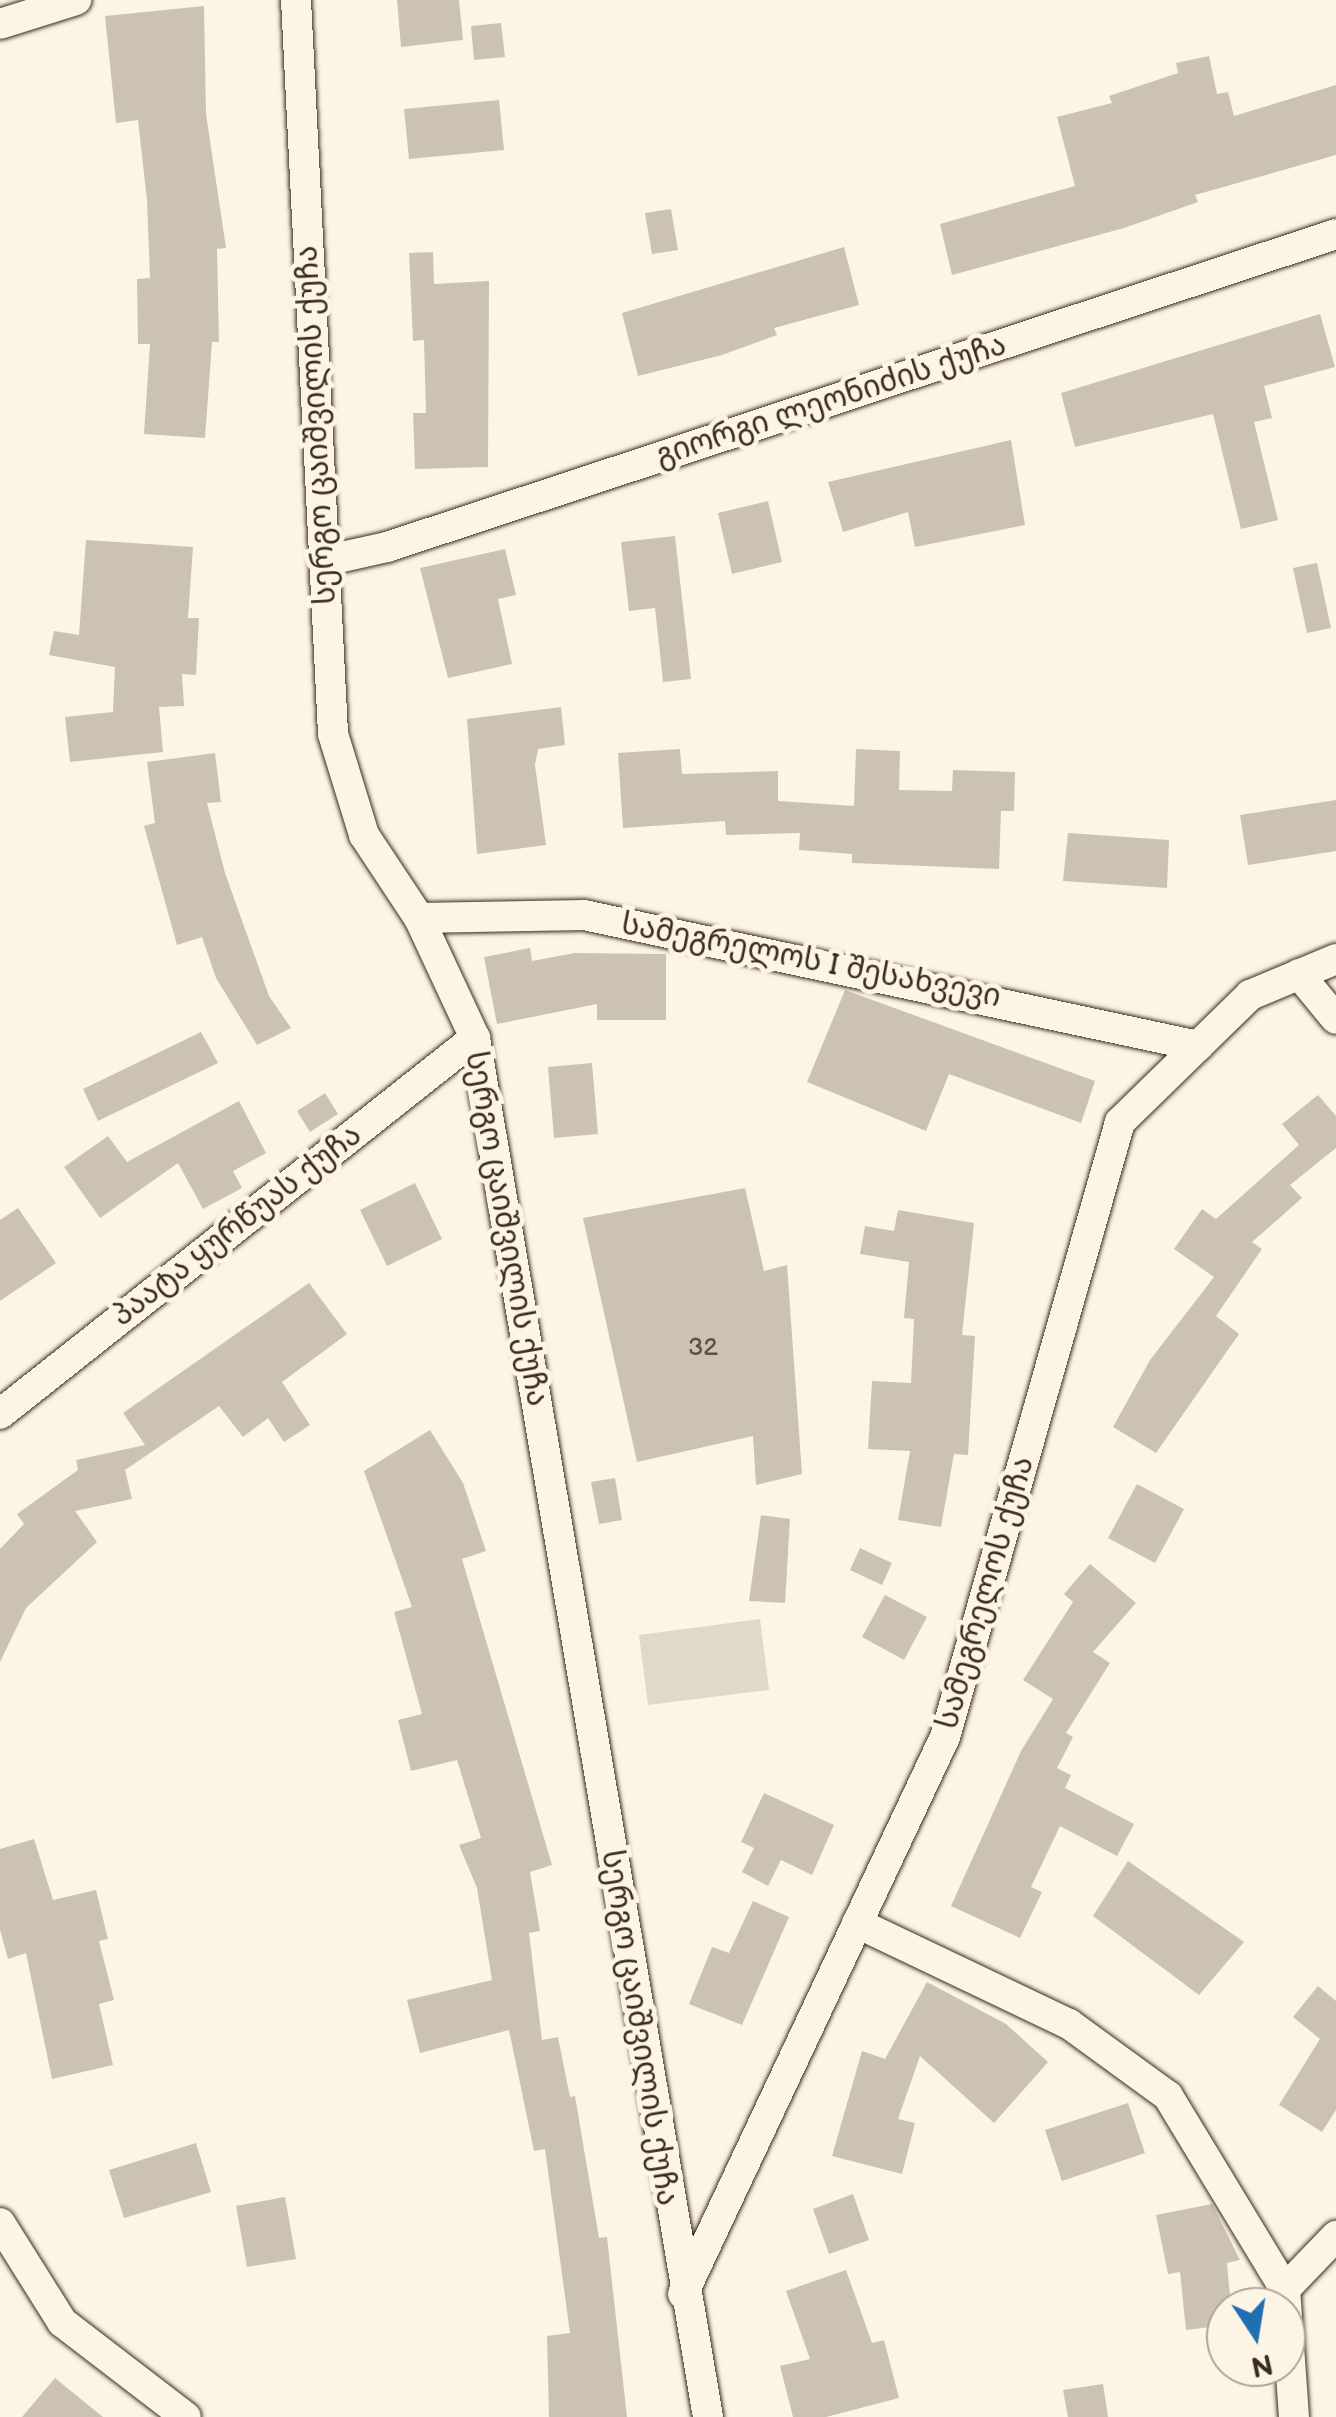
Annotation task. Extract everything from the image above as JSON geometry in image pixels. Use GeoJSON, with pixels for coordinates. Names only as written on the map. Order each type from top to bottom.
{"type":"FeatureCollection","features":[{"type":"Feature","properties":{"kind":"street"},"geometry":{"type":"LineString","coordinates":[[0,24],[76,0]]}},
{"type":"Feature","properties":{"kind":"street","name":"სერგო ცაიშვილის ქუჩა"},"geometry":{"type":"LineString","coordinates":[[296,0],[333,734],[364,836],[419,918],[474,1038],[683,2294],[708,2417]]}},
{"type":"Feature","properties":{"kind":"street","name":"გიორგი ლეონიძის ქუჩა"},"geometry":{"type":"LineString","coordinates":[[324,561],[388,548],[1336,234]]}},
{"type":"Feature","properties":{"kind":"street","name":"სამეგრელოს I შესახვევი"},"geometry":{"type":"LineString","coordinates":[[419,918],[584,915],[1198,1046]]}},
{"type":"Feature","properties":{"kind":"street","name":"სამეგრელოს ქუჩა"},"geometry":{"type":"LineString","coordinates":[[683,2294],[946,1737],[1120,1122],[1250,996],[1336,960]]}},
{"type":"Feature","properties":{"kind":"street"},"geometry":{"type":"LineString","coordinates":[[1298,974],[1336,1018]]}},
{"type":"Feature","properties":{"kind":"street","name":"პაატა ყურწუას ქუჩა"},"geometry":{"type":"LineString","coordinates":[[0,1414],[474,1038]]}},
{"type":"Feature","properties":{"kind":"street"},"geometry":{"type":"LineString","coordinates":[[857,1923],[1069,2024],[1168,2096],[1284,2287]]}},
{"type":"Feature","properties":{"kind":"street"},"geometry":{"type":"LineString","coordinates":[[0,2223],[62,2322],[186,2417]]}},
{"type":"Feature","properties":{"kind":"street"},"geometry":{"type":"LineString","coordinates":[[1287,2287],[1336,2236]]}},
{"type":"Feature","properties":{"kind":"street"},"geometry":{"type":"LineString","coordinates":[[1292,2387],[1294,2417]]}},
{"type":"Feature","properties":{"kind":"shaded area"},"geometry":{"type":"Polygon","coordinates":[[[760,1619],[769,1690],[648,1705],[639,1635],[760,1619]]]}},
{"type":"Feature","properties":{"kind":"building"},"geometry":{"type":"Polygon","coordinates":[[[397,0],[459,0],[463,40],[401,47],[397,0]]]}},
{"type":"Feature","properties":{"kind":"building"},"geometry":{"type":"Polygon","coordinates":[[[204,6],[206,114],[226,248],[217,249],[219,342],[212,342],[205,438],[144,434],[150,344],[138,344],[137,279],[150,278],[147,200],[138,120],[116,123],[105,16],[204,6]]]}},
{"type":"Feature","properties":{"kind":"building"},"geometry":{"type":"Polygon","coordinates":[[[501,23],[505,57],[474,60],[471,26],[501,23]]]}},
{"type":"Feature","properties":{"kind":"building"},"geometry":{"type":"Polygon","coordinates":[[[1209,56],[1217,94],[1228,92],[1234,116],[1336,85],[1336,155],[1195,195],[1198,202],[1124,228],[952,275],[940,224],[1075,186],[1057,117],[1112,103],[1109,96],[1178,73],[1176,63],[1209,56]]]}},
{"type":"Feature","properties":{"kind":"building"},"geometry":{"type":"Polygon","coordinates":[[[499,100],[504,150],[409,159],[404,109],[499,100]]]}},
{"type":"Feature","properties":{"kind":"building"},"geometry":{"type":"Polygon","coordinates":[[[671,209],[678,250],[652,254],[645,213],[671,209]]]}},
{"type":"Feature","properties":{"kind":"building"},"geometry":{"type":"Polygon","coordinates":[[[844,247],[859,305],[774,328],[777,335],[722,355],[638,376],[622,313],[844,247]]]}},
{"type":"Feature","properties":{"kind":"building"},"geometry":{"type":"Polygon","coordinates":[[[433,252],[434,284],[489,281],[488,467],[415,469],[413,413],[426,413],[424,340],[413,341],[409,253],[433,252]]]}},
{"type":"Feature","properties":{"kind":"building"},"geometry":{"type":"Polygon","coordinates":[[[1320,314],[1335,367],[1264,386],[1272,418],[1254,422],[1278,520],[1241,529],[1213,414],[1075,447],[1061,393],[1320,314]]]}},
{"type":"Feature","properties":{"kind":"building"},"geometry":{"type":"Polygon","coordinates":[[[1011,440],[1025,525],[915,547],[908,512],[843,532],[828,482],[1011,440]]]}},
{"type":"Feature","properties":{"kind":"building"},"geometry":{"type":"Polygon","coordinates":[[[768,501],[782,562],[732,574],[718,513],[768,501]]]}},
{"type":"Feature","properties":{"kind":"building"},"geometry":{"type":"Polygon","coordinates":[[[675,536],[691,679],[663,682],[655,608],[629,611],[621,542],[675,536]]]}},
{"type":"Feature","properties":{"kind":"building"},"geometry":{"type":"Polygon","coordinates":[[[86,540],[193,547],[188,618],[199,618],[196,675],[182,674],[184,706],[159,707],[163,752],[70,762],[65,717],[113,712],[115,667],[49,655],[54,631],[79,635],[86,540]]]}},
{"type":"Feature","properties":{"kind":"building"},"geometry":{"type":"Polygon","coordinates":[[[505,549],[516,595],[498,599],[512,664],[448,678],[420,568],[505,549]]]}},
{"type":"Feature","properties":{"kind":"building"},"geometry":{"type":"Polygon","coordinates":[[[1317,563],[1331,628],[1307,633],[1293,568],[1317,563]]]}},
{"type":"Feature","properties":{"kind":"building"},"geometry":{"type":"Polygon","coordinates":[[[561,707],[565,745],[538,749],[535,765],[546,845],[477,854],[467,719],[561,707]]]}},
{"type":"Feature","properties":{"kind":"building"},"geometry":{"type":"Polygon","coordinates":[[[680,749],[682,774],[778,771],[778,801],[854,806],[856,749],[900,751],[899,790],[952,791],[953,770],[1015,772],[1014,811],[1001,811],[999,869],[852,863],[852,854],[799,850],[800,833],[726,835],[725,821],[623,828],[618,753],[680,749]]]}},
{"type":"Feature","properties":{"kind":"building"},"geometry":{"type":"Polygon","coordinates":[[[215,753],[221,802],[207,803],[225,873],[269,996],[291,1028],[257,1045],[216,978],[202,937],[177,945],[144,826],[155,823],[147,762],[215,753]]]}},
{"type":"Feature","properties":{"kind":"building"},"geometry":{"type":"Polygon","coordinates":[[[1336,800],[1336,851],[1248,865],[1240,815],[1336,800]]]}},
{"type":"Feature","properties":{"kind":"building"},"geometry":{"type":"Polygon","coordinates":[[[1068,833],[1169,840],[1167,888],[1063,881],[1068,833]]]}},
{"type":"Feature","properties":{"kind":"building"},"geometry":{"type":"Polygon","coordinates":[[[530,948],[532,961],[575,953],[666,954],[666,1020],[597,1020],[597,1004],[497,1024],[484,957],[530,948]]]}},
{"type":"Feature","properties":{"kind":"building"},"geometry":{"type":"Polygon","coordinates":[[[845,990],[1095,1081],[1081,1123],[949,1074],[926,1131],[807,1082],[845,990]]]}},
{"type":"Feature","properties":{"kind":"building"},"geometry":{"type":"Polygon","coordinates":[[[201,1032],[218,1063],[98,1121],[83,1089],[201,1032]]]}},
{"type":"Feature","properties":{"kind":"building"},"geometry":{"type":"Polygon","coordinates":[[[592,1063],[598,1134],[554,1138],[548,1067],[592,1063]]]}},
{"type":"Feature","properties":{"kind":"building"},"geometry":{"type":"Polygon","coordinates":[[[325,1093],[338,1114],[310,1132],[297,1111],[325,1093]]]}},
{"type":"Feature","properties":{"kind":"building"},"geometry":{"type":"Polygon","coordinates":[[[1318,1095],[1336,1116],[1336,1148],[1290,1185],[1302,1198],[1252,1242],[1262,1249],[1216,1316],[1239,1334],[1156,1453],[1113,1427],[1150,1360],[1214,1277],[1174,1249],[1202,1209],[1216,1219],[1299,1145],[1282,1124],[1318,1095]]]}},
{"type":"Feature","properties":{"kind":"building"},"geometry":{"type":"Polygon","coordinates":[[[239,1101],[266,1153],[233,1171],[242,1188],[203,1209],[178,1163],[100,1218],[64,1167],[108,1136],[127,1162],[239,1101]]]}},
{"type":"Feature","properties":{"kind":"building"},"geometry":{"type":"Polygon","coordinates":[[[415,1183],[442,1239],[387,1266],[360,1210],[415,1183]]]}},
{"type":"Feature","properties":{"kind":"building"},"geometry":{"type":"Polygon","coordinates":[[[745,1188],[764,1271],[787,1265],[802,1474],[756,1485],[753,1436],[637,1462],[583,1218],[745,1188]]]}},
{"type":"Feature","properties":{"kind":"building"},"geometry":{"type":"Polygon","coordinates":[[[18,1208],[56,1263],[0,1301],[0,1220],[18,1208]]]}},
{"type":"Feature","properties":{"kind":"building"},"geometry":{"type":"Polygon","coordinates":[[[898,1210],[974,1223],[962,1335],[975,1336],[968,1455],[954,1454],[941,1527],[898,1520],[910,1451],[868,1449],[872,1381],[911,1383],[914,1319],[904,1318],[909,1262],[860,1254],[865,1226],[894,1231],[898,1210]]]}},
{"type":"Feature","properties":{"kind":"building"},"geometry":{"type":"Polygon","coordinates":[[[309,1283],[347,1334],[282,1382],[310,1425],[284,1442],[268,1418],[243,1437],[219,1406],[125,1470],[132,1499],[75,1511],[97,1542],[26,1608],[0,1662],[0,1549],[24,1524],[17,1514],[78,1470],[76,1460],[145,1445],[123,1413],[309,1283]]]}},
{"type":"Feature","properties":{"kind":"building"},"geometry":{"type":"Polygon","coordinates":[[[430,1430],[463,1483],[486,1551],[462,1559],[552,1865],[530,1872],[540,1931],[529,1933],[542,2040],[558,2037],[570,2097],[575,2096],[599,2238],[607,2237],[627,2417],[549,2417],[547,2336],[570,2333],[545,2149],[534,2151],[509,2030],[420,2053],[407,2000],[492,1980],[477,1888],[459,1845],[481,1838],[457,1760],[411,1771],[398,1720],[422,1714],[394,1612],[412,1607],[364,1471],[430,1430]]]}},
{"type":"Feature","properties":{"kind":"building"},"geometry":{"type":"Polygon","coordinates":[[[615,1478],[622,1520],[599,1524],[591,1482],[615,1478]]]}},
{"type":"Feature","properties":{"kind":"building"},"geometry":{"type":"Polygon","coordinates":[[[1137,1484],[1184,1509],[1155,1563],[1108,1538],[1137,1484]]]}},
{"type":"Feature","properties":{"kind":"building"},"geometry":{"type":"Polygon","coordinates":[[[761,1515],[790,1519],[785,1603],[749,1601],[761,1515]]]}},
{"type":"Feature","properties":{"kind":"building"},"geometry":{"type":"Polygon","coordinates":[[[860,1548],[892,1563],[882,1585],[850,1570],[860,1548]]]}},
{"type":"Feature","properties":{"kind":"building"},"geometry":{"type":"Polygon","coordinates":[[[1090,1564],[1136,1603],[1093,1652],[1110,1663],[1066,1733],[1073,1737],[1057,1768],[1071,1775],[1065,1788],[1134,1824],[1117,1856],[1060,1826],[1031,1887],[1042,1892],[1020,1938],[951,1906],[1021,1751],[1053,1699],[1023,1680],[1073,1602],[1064,1594],[1090,1564]]]}},
{"type":"Feature","properties":{"kind":"building"},"geometry":{"type":"Polygon","coordinates":[[[885,1595],[927,1617],[904,1660],[862,1637],[885,1595]]]}},
{"type":"Feature","properties":{"kind":"building"},"geometry":{"type":"Polygon","coordinates":[[[764,1793],[834,1825],[812,1875],[781,1860],[768,1886],[742,1872],[754,1848],[741,1842],[764,1793]]]}},
{"type":"Feature","properties":{"kind":"building"},"geometry":{"type":"Polygon","coordinates":[[[34,1839],[53,1900],[96,1890],[108,1939],[99,1941],[114,2000],[99,2004],[113,2065],[52,2079],[26,1953],[8,1959],[0,1930],[0,1849],[34,1839]]]}},
{"type":"Feature","properties":{"kind":"building"},"geometry":{"type":"Polygon","coordinates":[[[1128,1861],[1244,1942],[1199,1995],[1093,1916],[1128,1861]]]}},
{"type":"Feature","properties":{"kind":"building"},"geometry":{"type":"Polygon","coordinates":[[[753,1901],[789,1917],[742,2025],[689,2004],[712,1947],[729,1953],[753,1901]]]}},
{"type":"Feature","properties":{"kind":"building"},"geometry":{"type":"Polygon","coordinates":[[[927,1982],[1006,2024],[1048,2062],[994,2123],[920,2056],[898,2119],[915,2123],[902,2174],[832,2156],[862,2051],[885,2059],[927,1982]]]}},
{"type":"Feature","properties":{"kind":"building"},"geometry":{"type":"Polygon","coordinates":[[[1318,1986],[1336,2001],[1336,2110],[1322,2132],[1279,2105],[1320,2039],[1293,2017],[1318,1986]]]}},
{"type":"Feature","properties":{"kind":"building"},"geometry":{"type":"Polygon","coordinates":[[[1128,2103],[1145,2153],[1062,2181],[1045,2130],[1128,2103]]]}},
{"type":"Feature","properties":{"kind":"building"},"geometry":{"type":"Polygon","coordinates":[[[196,2143],[211,2192],[124,2218],[109,2170],[196,2143]]]}},
{"type":"Feature","properties":{"kind":"building"},"geometry":{"type":"Polygon","coordinates":[[[853,2194],[869,2240],[829,2254],[813,2209],[853,2194]]]}},
{"type":"Feature","properties":{"kind":"building"},"geometry":{"type":"Polygon","coordinates":[[[285,2197],[296,2259],[247,2267],[236,2206],[285,2197]]]}},
{"type":"Feature","properties":{"kind":"building"},"geometry":{"type":"Polygon","coordinates":[[[1212,2204],[1240,2260],[1227,2263],[1229,2287],[1206,2287],[1206,2328],[1186,2330],[1180,2272],[1168,2274],[1156,2215],[1212,2204]]]}},
{"type":"Feature","properties":{"kind":"building"},"geometry":{"type":"Polygon","coordinates":[[[846,2270],[872,2343],[884,2340],[899,2398],[826,2417],[793,2417],[780,2366],[810,2359],[786,2291],[846,2270]]]}},
{"type":"Feature","properties":{"kind":"building"},"geometry":{"type":"Polygon","coordinates":[[[55,2378],[103,2417],[22,2417],[55,2378]]]}},
{"type":"Feature","properties":{"kind":"building"},"geometry":{"type":"Polygon","coordinates":[[[1103,2384],[1108,2417],[1068,2417],[1063,2390],[1103,2384]]]}}]}
